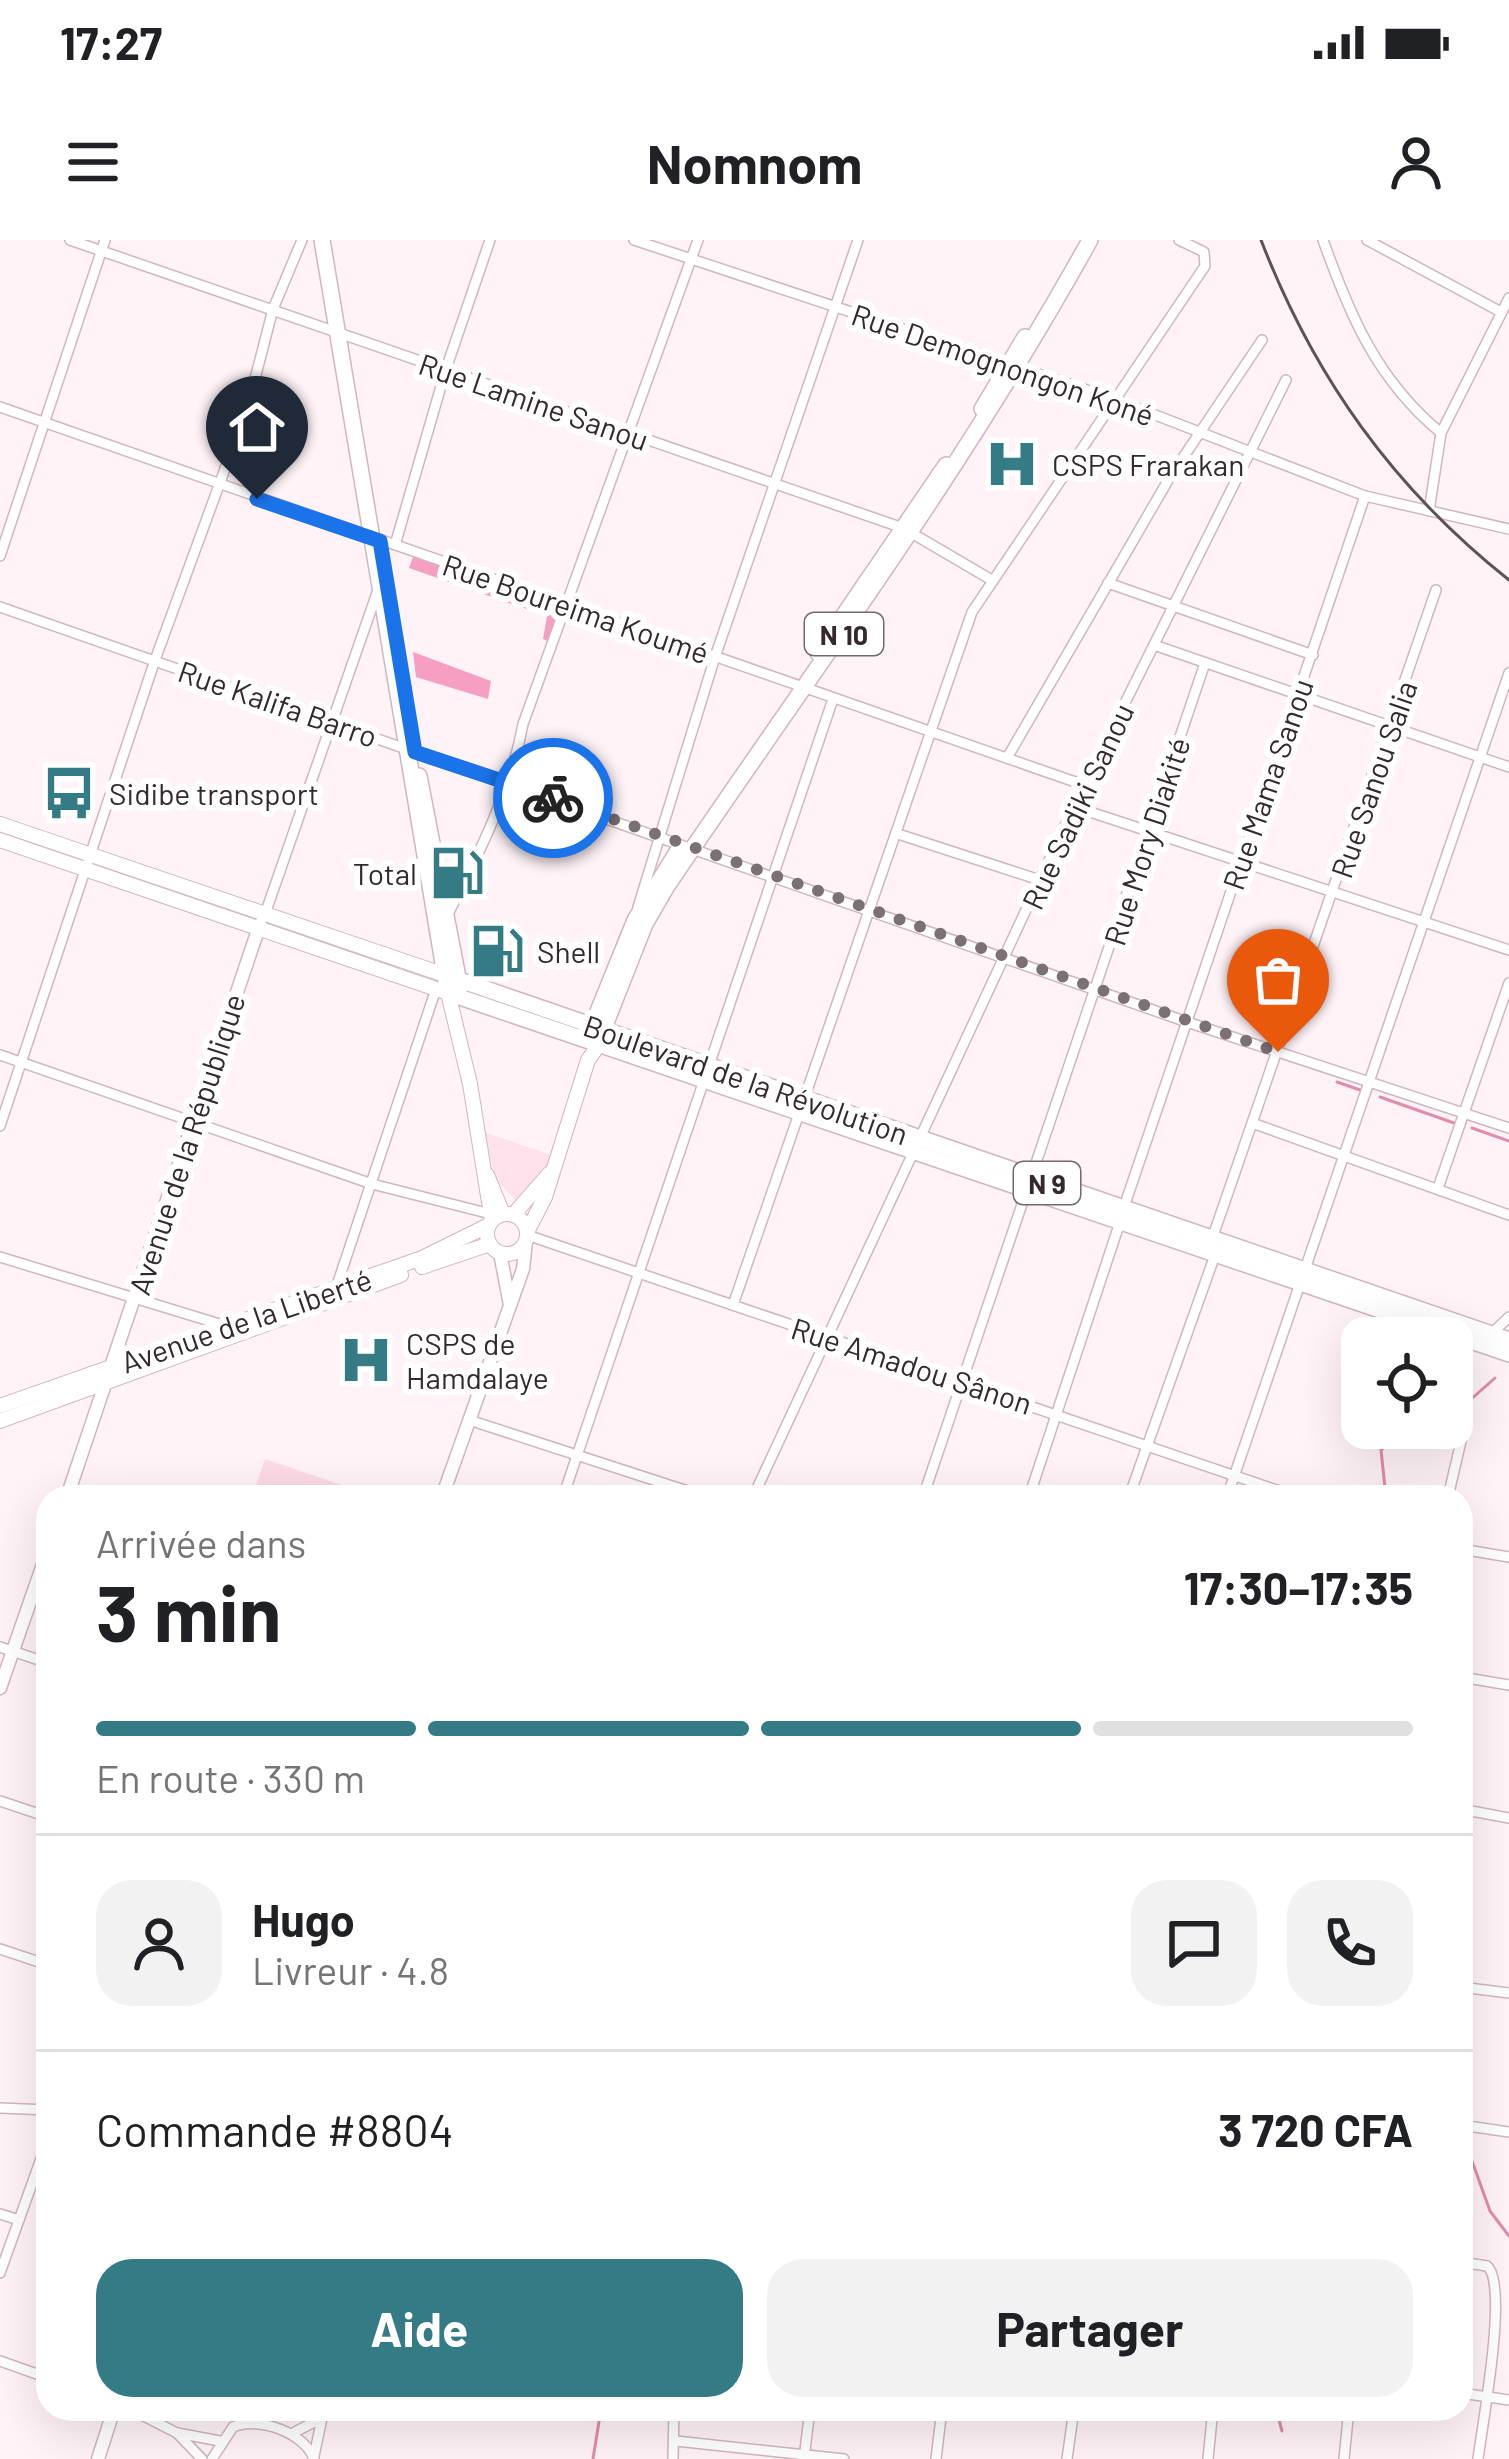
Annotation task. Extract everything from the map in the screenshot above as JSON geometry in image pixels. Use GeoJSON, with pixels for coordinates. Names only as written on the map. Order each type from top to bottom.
{"type":"FeatureCollection","features":[{"type":"Feature","properties":{"kind":"main road"},"geometry":{"type":"LineString","coordinates":[[326,240],[382,541],[382,578],[449,987],[497,1218],[495,1248]]}},
{"type":"Feature","properties":{"kind":"main road","name":"N 10"},"geometry":{"type":"LineString","coordinates":[[1014,367],[1079,240]]}},
{"type":"Feature","properties":{"kind":"main road","name":"N 10"},"geometry":{"type":"LineString","coordinates":[[527,1236],[554,1170],[635,920],[908,531],[1090,240]]}},
{"type":"Feature","properties":{"kind":"main road","name":"Boulevard de la Révolution"},"geometry":{"type":"LineString","coordinates":[[0,824],[88,861],[594,1041],[805,1106],[1487,1339]]}},
{"type":"Feature","properties":{"kind":"main road","name":"Boulevard de la Révolution"},"geometry":{"type":"LineString","coordinates":[[0,839],[88,861]]}},
{"type":"Feature","properties":{"kind":"main road","name":"N 10"},"geometry":{"type":"LineString","coordinates":[[594,1041],[645,924],[686,848]]}},
{"type":"Feature","properties":{"kind":"main road","name":"N 10"},"geometry":{"type":"LineString","coordinates":[[497,1218],[554,1170]]}},
{"type":"Feature","properties":{"kind":"main road"},"geometry":{"type":"LineString","coordinates":[[497,1218],[527,1236]]}},
{"type":"Feature","properties":{"kind":"main road","name":"Avenue de la Liberté"},"geometry":{"type":"LineString","coordinates":[[0,1420],[226,1326],[440,1251],[497,1218]]}},
{"type":"Feature","properties":{"kind":"main road","name":"Avenue de la Liberté"},"geometry":{"type":"LineString","coordinates":[[0,1406],[495,1248],[517,1252],[527,1236]]}},
{"type":"Feature","properties":{"kind":"main road","name":"N 9"},"geometry":{"type":"LineString","coordinates":[[1487,1339],[1509,1340]]}},
{"type":"Feature","properties":{"kind":"main road","name":"N 9"},"geometry":{"type":"LineString","coordinates":[[1487,1339],[1509,1354]]}},
{"type":"Feature","properties":{"kind":"street","name":"Rue Lamine Sanou"},"geometry":{"type":"LineString","coordinates":[[70,240],[104,245],[342,336],[908,531],[990,579]]}},
{"type":"Feature","properties":{"kind":"street"},"geometry":{"type":"LineString","coordinates":[[0,1126],[17,1061],[262,362],[273,310],[302,240]]}},
{"type":"Feature","properties":{"kind":"street"},"geometry":{"type":"LineString","coordinates":[[382,541],[490,240]]}},
{"type":"Feature","properties":{"kind":"street","name":"Rue Demognongon Koné"},"geometry":{"type":"LineString","coordinates":[[634,240],[1114,399],[1365,496],[1509,530]]}},
{"type":"Feature","properties":{"kind":"street"},"geometry":{"type":"LineString","coordinates":[[440,922],[485,843],[698,240]]}},
{"type":"Feature","properties":{"kind":"street"},"geometry":{"type":"LineString","coordinates":[[635,920],[656,837],[715,657],[858,240]]}},
{"type":"Feature","properties":{"kind":"street"},"geometry":{"type":"LineString","coordinates":[[733,1305],[972,612],[1204,266],[1204,252],[1179,240]]}},
{"type":"Feature","properties":{"kind":"street"},"geometry":{"type":"LineString","coordinates":[[1323,240],[1349,314],[1379,369],[1441,433]]}},
{"type":"Feature","properties":{"kind":"street"},"geometry":{"type":"LineString","coordinates":[[1367,240],[1502,313]]}},
{"type":"Feature","properties":{"kind":"street"},"geometry":{"type":"LineString","coordinates":[[0,556],[104,245]]}},
{"type":"Feature","properties":{"kind":"street"},"geometry":{"type":"LineString","coordinates":[[1429,511],[1441,433],[1509,298]]}},
{"type":"Feature","properties":{"kind":"street"},"geometry":{"type":"LineString","coordinates":[[1006,758],[1108,583],[1262,340]]}},
{"type":"Feature","properties":{"kind":"street","name":"Rue Sadiki Sanou"},"geometry":{"type":"LineString","coordinates":[[759,1485],[1008,958],[1084,784],[1286,380]]}},
{"type":"Feature","properties":{"kind":"street","name":"Rue Boureima Koumé"},"geometry":{"type":"LineString","coordinates":[[0,407],[1084,784]]}},
{"type":"Feature","properties":{"kind":"street","name":"Rue Mama Sanou"},"geometry":{"type":"LineString","coordinates":[[1033,1485],[1365,496]]}},
{"type":"Feature","properties":{"kind":"street"},"geometry":{"type":"LineString","coordinates":[[262,920],[382,578]]}},
{"type":"Feature","properties":{"kind":"street"},"geometry":{"type":"LineString","coordinates":[[1108,583],[1312,655]]}},
{"type":"Feature","properties":{"kind":"street","name":"Rue Sanou Salia"},"geometry":{"type":"LineString","coordinates":[[1133,1485],[1436,590]]}},
{"type":"Feature","properties":{"kind":"street","name":"Rue Kalifa Barro"},"geometry":{"type":"LineString","coordinates":[[0,607],[1096,991],[1509,1128]]}},
{"type":"Feature","properties":{"kind":"street"},"geometry":{"type":"LineString","coordinates":[[1154,645],[1509,767]]}},
{"type":"Feature","properties":{"kind":"street","name":"Rue Mory Diakité"},"geometry":{"type":"LineString","coordinates":[[927,1485],[1205,663]]}},
{"type":"Feature","properties":{"kind":"street"},"geometry":{"type":"LineString","coordinates":[[1231,1485],[1509,674]]}},
{"type":"Feature","properties":{"kind":"street"},"geometry":{"type":"LineString","coordinates":[[567,1485],[833,699]]}},
{"type":"Feature","properties":{"kind":"street"},"geometry":{"type":"LineString","coordinates":[[1075,806],[1509,950]]}},
{"type":"Feature","properties":{"kind":"street"},"geometry":{"type":"LineString","coordinates":[[898,834],[1043,881]]}},
{"type":"Feature","properties":{"kind":"street","name":"Avenue de la République"},"geometry":{"type":"LineString","coordinates":[[71,1485],[262,920]]}},
{"type":"Feature","properties":{"kind":"street"},"geometry":{"type":"LineString","coordinates":[[1438,1188],[1509,983]]}},
{"type":"Feature","properties":{"kind":"street"},"geometry":{"type":"LineString","coordinates":[[336,1288],[449,987]]}},
{"type":"Feature","properties":{"kind":"street"},"geometry":{"type":"LineString","coordinates":[[0,1055],[372,1184],[497,1218]]}},
{"type":"Feature","properties":{"kind":"street"},"geometry":{"type":"LineString","coordinates":[[1255,1124],[1509,1215]]}},
{"type":"Feature","properties":{"kind":"street","name":"Rue Amadou Sânon"},"geometry":{"type":"LineString","coordinates":[[527,1236],[1264,1485]]}},
{"type":"Feature","properties":{"kind":"street","name":"N 10"},"geometry":{"type":"LineString","coordinates":[[446,1485],[510,1305],[527,1236]]}},
{"type":"Feature","properties":{"kind":"street"},"geometry":{"type":"LineString","coordinates":[[495,1248],[510,1305]]}},
{"type":"Feature","properties":{"kind":"street"},"geometry":{"type":"LineString","coordinates":[[0,1257],[226,1326]]}},
{"type":"Feature","properties":{"kind":"street"},"geometry":{"type":"LineString","coordinates":[[1487,1339],[1509,1317]]}},
{"type":"Feature","properties":{"kind":"street"},"geometry":{"type":"LineString","coordinates":[[469,1420],[671,1485]]}},
{"type":"Feature","properties":{"kind":"street"},"geometry":{"type":"LineString","coordinates":[[1451,1485],[1459,1449]]}},
{"type":"Feature","properties":{"kind":"street"},"geometry":{"type":"LineString","coordinates":[[1473,1551],[1509,1556]]}},
{"type":"Feature","properties":{"kind":"street"},"geometry":{"type":"LineString","coordinates":[[0,1688],[6,1648],[36,1578]]}},
{"type":"Feature","properties":{"kind":"street"},"geometry":{"type":"LineString","coordinates":[[6,1648],[36,1659]]}},
{"type":"Feature","properties":{"kind":"street"},"geometry":{"type":"LineString","coordinates":[[1473,1678],[1509,1685]]}},
{"type":"Feature","properties":{"kind":"street"},"geometry":{"type":"LineString","coordinates":[[0,1801],[36,1813]]}},
{"type":"Feature","properties":{"kind":"street"},"geometry":{"type":"LineString","coordinates":[[1473,1811],[1509,1818]]}},
{"type":"Feature","properties":{"kind":"street"},"geometry":{"type":"LineString","coordinates":[[0,1949],[36,1961]]}},
{"type":"Feature","properties":{"kind":"street"},"geometry":{"type":"LineString","coordinates":[[1473,1988],[1509,1993]]}},
{"type":"Feature","properties":{"kind":"street"},"geometry":{"type":"LineString","coordinates":[[0,2108],[36,2110]]}},
{"type":"Feature","properties":{"kind":"street"},"geometry":{"type":"LineString","coordinates":[[1473,2127],[1509,2132]]}},
{"type":"Feature","properties":{"kind":"street"},"geometry":{"type":"LineString","coordinates":[[0,2272],[36,2173]]}},
{"type":"Feature","properties":{"kind":"street"},"geometry":{"type":"LineString","coordinates":[[0,2214],[19,2220]]}},
{"type":"Feature","properties":{"kind":"street"},"geometry":{"type":"LineString","coordinates":[[1473,2265],[1494,2269],[1496,2318],[1478,2459]]}},
{"type":"Feature","properties":{"kind":"street"},"geometry":{"type":"LineString","coordinates":[[0,2361],[36,2374]]}},
{"type":"Feature","properties":{"kind":"street"},"geometry":{"type":"LineString","coordinates":[[1473,2394],[1509,2400]]}},
{"type":"Feature","properties":{"kind":"street"},"geometry":{"type":"LineString","coordinates":[[98,2459],[110,2421]]}},
{"type":"Feature","properties":{"kind":"street"},"geometry":{"type":"LineString","coordinates":[[153,2421],[177,2434],[202,2459]]}},
{"type":"Feature","properties":{"kind":"street"},"geometry":{"type":"LineString","coordinates":[[291,2434],[311,2421]]}},
{"type":"Feature","properties":{"kind":"street"},"geometry":{"type":"LineString","coordinates":[[314,2458],[321,2421]]}},
{"type":"Feature","properties":{"kind":"street"},"geometry":{"type":"LineString","coordinates":[[673,2459],[675,2421]]}},
{"type":"Feature","properties":{"kind":"street"},"geometry":{"type":"LineString","coordinates":[[804,2457],[808,2421]]}},
{"type":"Feature","properties":{"kind":"street"},"geometry":{"type":"LineString","coordinates":[[936,2459],[941,2421]]}},
{"type":"Feature","properties":{"kind":"street"},"geometry":{"type":"LineString","coordinates":[[1067,2459],[1072,2421]]}},
{"type":"Feature","properties":{"kind":"street"},"geometry":{"type":"LineString","coordinates":[[1208,2459],[1212,2421]]}},
{"type":"Feature","properties":{"kind":"street"},"geometry":{"type":"LineString","coordinates":[[1344,2459],[1348,2421]]}},
{"type":"Feature","properties":{"kind":"street"},"geometry":{"type":"LineString","coordinates":[[212,2459],[220,2441],[242,2422],[291,2434],[309,2445],[314,2458]]}},
{"type":"Feature","properties":{"kind":"street"},"geometry":{"type":"LineString","coordinates":[[177,2434],[220,2441]]}},
{"type":"Feature","properties":{"kind":"street"},"geometry":{"type":"LineString","coordinates":[[676,2441],[844,2459]]}},
{"type":"Feature","properties":{"kind":"shaded area"},"geometry":{"type":"Polygon","coordinates":[[[414,554],[566,608],[552,643],[543,639],[547,616],[409,568],[414,554]]]}},
{"type":"Feature","properties":{"kind":"shaded area"},"geometry":{"type":"Polygon","coordinates":[[[413,652],[491,681],[488,699],[416,677],[413,652]]]}},
{"type":"Feature","properties":{"kind":"shaded area"},"geometry":{"type":"Polygon","coordinates":[[[484,1132],[554,1156],[546,1172],[516,1200],[496,1180],[484,1132]]]}},
{"type":"Feature","properties":{"kind":"shaded area"},"geometry":{"type":"Polygon","coordinates":[[[265,1459],[341,1485],[256,1485],[265,1459]]]}},
{"type":"Feature","properties":{"kind":"waterway"},"geometry":{"type":"LineString","coordinates":[[1337,1082],[1363,1091]]}},
{"type":"Feature","properties":{"kind":"waterway"},"geometry":{"type":"LineString","coordinates":[[1380,1097],[1454,1123]]}},
{"type":"Feature","properties":{"kind":"waterway"},"geometry":{"type":"LineString","coordinates":[[1472,1128],[1509,1141]]}},
{"type":"Feature","properties":{"kind":"waterway"},"geometry":{"type":"LineString","coordinates":[[1473,1397],[1495,1378]]}},
{"type":"Feature","properties":{"kind":"waterway"},"geometry":{"type":"LineString","coordinates":[[1382,1449],[1385,1485]]}},
{"type":"Feature","properties":{"kind":"waterway"},"geometry":{"type":"LineString","coordinates":[[1473,2164],[1490,2211],[1509,2236]]}},
{"type":"Feature","properties":{"kind":"waterway"},"geometry":{"type":"LineString","coordinates":[[593,2459],[599,2421]]}},
{"type":"Feature","properties":{"kind":"waterway"},"geometry":{"type":"LineString","coordinates":[[1279,2421],[1282,2431]]}},
{"type":"Feature","properties":{"kind":"railway"},"geometry":{"type":"LineString","coordinates":[[1261,240],[1306,338],[1361,427],[1429,507],[1509,580]]}},
{"type":"Feature","properties":{"kind":"way so far"},"geometry":{"type":"LineString","coordinates":[[553,798],[681,847],[1278,1052]]}},
{"type":"Feature","properties":{"kind":"place","name":"CSPS Frarakan"},"geometry":{"type":"Point","coordinates":[1012,464]}},
{"type":"Feature","properties":{"kind":"place","name":"Sidibe transport"},"geometry":{"type":"Point","coordinates":[69,793]}},
{"type":"Feature","properties":{"kind":"place","name":"Total"},"geometry":{"type":"Point","coordinates":[457,873]}},
{"type":"Feature","properties":{"kind":"place","name":"Shell"},"geometry":{"type":"Point","coordinates":[497,951]}},
{"type":"Feature","properties":{"kind":"place","name":"CSPS de Hamdalaye"},"geometry":{"type":"Point","coordinates":[366,1360]}},
{"type":"Feature","properties":{"kind":"route"},"geometry":{"type":"LineString","coordinates":[[257,499],[380,541],[415,752],[553,798]]}}]}
